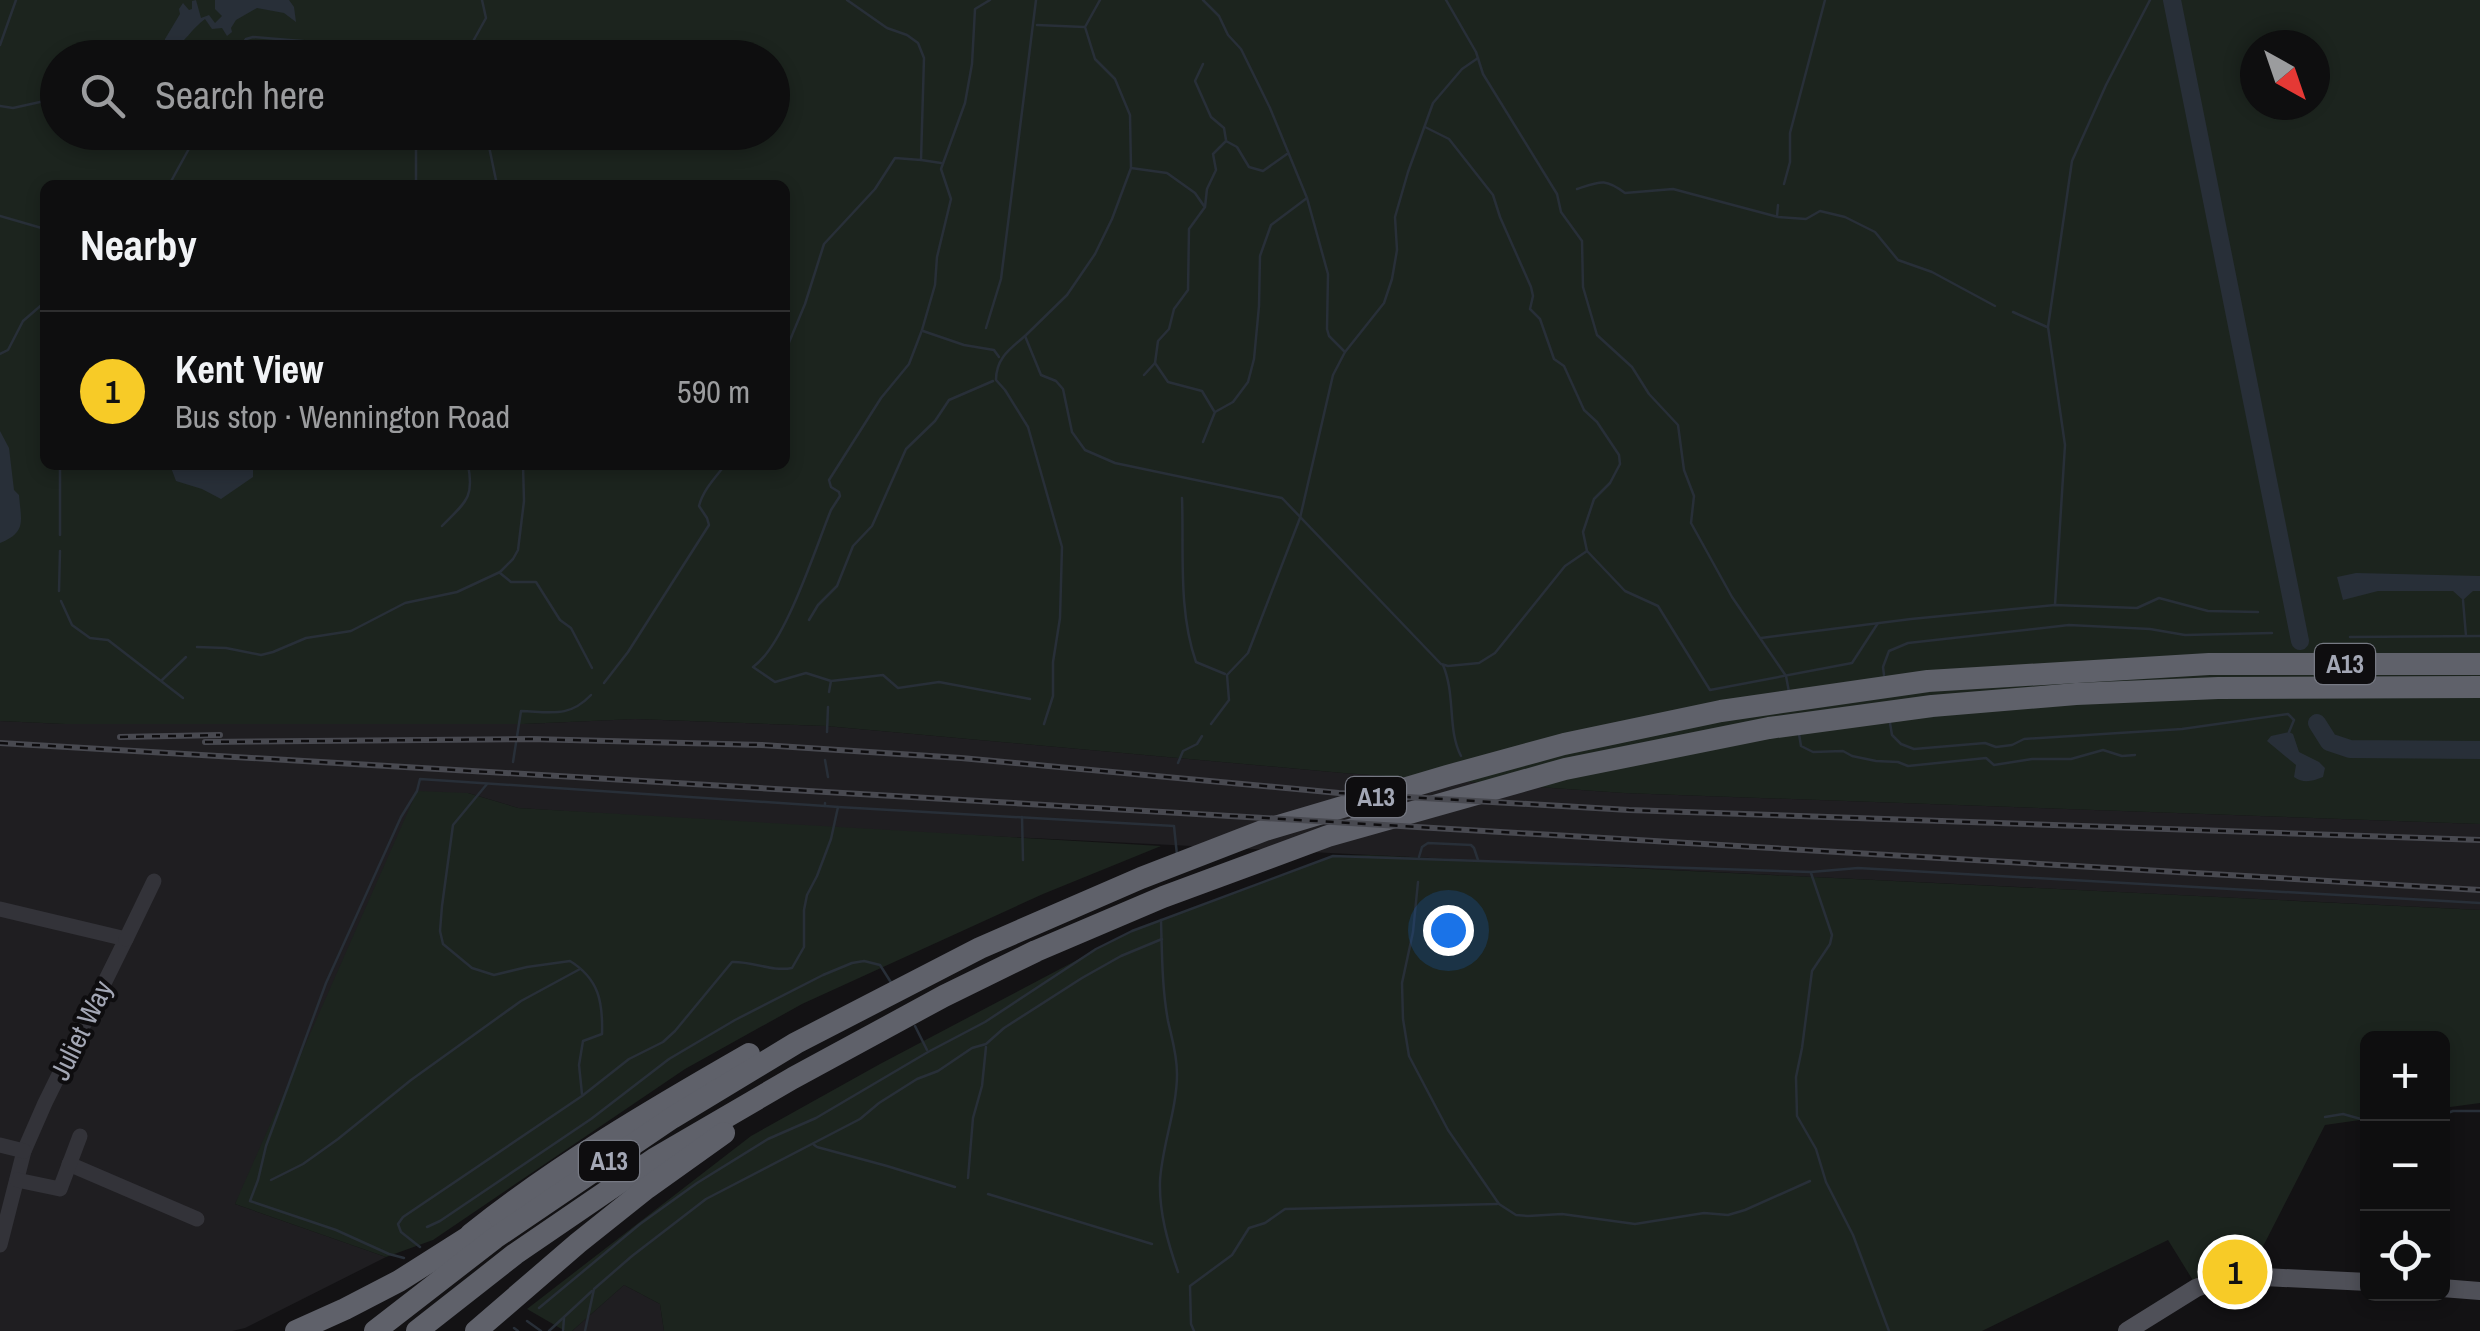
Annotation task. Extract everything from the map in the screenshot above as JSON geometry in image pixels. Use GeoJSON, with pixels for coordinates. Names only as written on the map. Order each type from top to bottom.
{"type":"FeatureCollection","features":[{"type":"Feature","properties":{"kind":"highway","name":"A13"},"geometry":{"type":"LineString","coordinates":[[375,1331],[495,1238],[672,1118],[852,1006],[1141,878],[1265,830],[1564,744],[1721,711],[1928,681],[2209,664],[2480,664]]}},
{"type":"Feature","properties":{"kind":"highway","name":"A13"},"geometry":{"type":"LineString","coordinates":[[418,1331],[516,1254],[654,1159],[868,1037],[1036,951],[1162,897],[1328,836],[1565,768],[1769,728],[1932,706],[2218,688],[2480,687]]}},
{"type":"Feature","properties":{"kind":"highway"},"geometry":{"type":"LineString","coordinates":[[471,1234],[633,1122],[778,1037],[852,1006]]}},
{"type":"Feature","properties":{"kind":"highway"},"geometry":{"type":"LineString","coordinates":[[476,1331],[647,1188],[735,1126],[793,1078]]}},
{"type":"Feature","properties":{"kind":"highway"},"geometry":{"type":"LineString","coordinates":[[296,1331],[399,1281],[584,1165],[672,1118]]}},
{"type":"Feature","properties":{"kind":"main road"},"geometry":{"type":"LineString","coordinates":[[2127,1331],[2196,1288],[2215,1281],[2264,1278],[2360,1282]]}},
{"type":"Feature","properties":{"kind":"main road"},"geometry":{"type":"LineString","coordinates":[[2450,1289],[2480,1291]]}},
{"type":"Feature","properties":{"kind":"street","name":"Juliet Way"},"geometry":{"type":"LineString","coordinates":[[0,1245],[24,1151],[154,881]]}},
{"type":"Feature","properties":{"kind":"street"},"geometry":{"type":"LineString","coordinates":[[0,909],[126,939]]}},
{"type":"Feature","properties":{"kind":"street"},"geometry":{"type":"LineString","coordinates":[[17,1180],[60,1189],[80,1136]]}},
{"type":"Feature","properties":{"kind":"street"},"geometry":{"type":"LineString","coordinates":[[0,1145],[24,1151]]}},
{"type":"Feature","properties":{"kind":"street"},"geometry":{"type":"LineString","coordinates":[[70,1164],[197,1219]]}},
{"type":"Feature","properties":{"kind":"shaded area"},"geometry":{"type":"Polygon","coordinates":[[[0,0],[2480,0],[2480,824],[1624,793],[1343,773],[826,726],[636,719],[523,724],[0,721],[0,0]]]}},
{"type":"Feature","properties":{"kind":"shaded area"},"geometry":{"type":"Polygon","coordinates":[[[196,0],[201,18],[209,15],[215,23],[222,16],[215,9],[215,0],[289,0],[296,22],[284,13],[257,8],[236,20],[227,36],[222,28],[212,29],[205,19],[184,40],[165,40],[183,3],[189,10],[196,0]]]}},
{"type":"Feature","properties":{"kind":"shaded area"},"geometry":{"type":"Polygon","coordinates":[[[0,431],[9,448],[21,519],[15,535],[0,543],[0,431]]]}},
{"type":"Feature","properties":{"kind":"shaded area"},"geometry":{"type":"Polygon","coordinates":[[[172,470],[253,470],[253,477],[221,499],[176,481],[172,470]]]}},
{"type":"Feature","properties":{"kind":"shaded area"},"geometry":{"type":"Polygon","coordinates":[[[2356,573],[2480,576],[2480,591],[2473,591],[2463,600],[2453,591],[2378,591],[2343,600],[2337,577],[2356,573]]]}},
{"type":"Feature","properties":{"kind":"shaded area"},"geometry":{"type":"Polygon","coordinates":[[[635,719],[826,726],[1343,773],[1624,793],[2480,824],[2480,910],[808,827],[518,808],[468,793],[235,1204],[386,1257],[232,1331],[0,1331],[0,721],[523,724],[635,719]]]}},
{"type":"Feature","properties":{"kind":"shaded area"},"geometry":{"type":"Polygon","coordinates":[[[2289,732],[2299,752],[2325,768],[2323,777],[2305,781],[2294,777],[2296,765],[2267,741],[2271,736],[2289,732]]]}},
{"type":"Feature","properties":{"kind":"shaded area"},"geometry":{"type":"Polygon","coordinates":[[[417,791],[468,793],[518,808],[1161,846],[1043,894],[802,1004],[685,1069],[433,1240],[386,1257],[235,1204],[417,791]]]}},
{"type":"Feature","properties":{"kind":"shaded area"},"geometry":{"type":"Polygon","coordinates":[[[1333,856],[2480,910],[2480,1103],[2450,1107],[2450,1031],[2360,1031],[2360,1120],[2325,1125],[2251,1270],[2217,1271],[2194,1282],[2168,1240],[1982,1331],[664,1331],[660,1304],[624,1285],[572,1331],[565,1331],[527,1309],[751,1136],[1132,931],[1333,856]]]}},
{"type":"Feature","properties":{"kind":"shaded area"},"geometry":{"type":"Polygon","coordinates":[[[624,1285],[660,1304],[664,1331],[572,1331],[624,1285]]]}},
{"type":"Feature","properties":{"kind":"waterway"},"geometry":{"type":"LineString","coordinates":[[0,45],[16,0]]}},
{"type":"Feature","properties":{"kind":"waterway"},"geometry":{"type":"LineString","coordinates":[[474,40],[486,18],[482,0]]}},
{"type":"Feature","properties":{"kind":"waterway"},"geometry":{"type":"LineString","coordinates":[[790,340],[824,244],[875,189],[895,158],[921,160],[924,58],[918,43],[887,28],[847,0]]}},
{"type":"Feature","properties":{"kind":"waterway"},"geometry":{"type":"LineString","coordinates":[[990,0],[975,9],[965,103],[941,169],[951,199],[922,330],[909,364],[881,398],[829,480],[840,496],[788,618],[765,656],[753,667],[775,682],[806,673],[831,681],[883,675],[898,688],[939,682],[1030,699]]}},
{"type":"Feature","properties":{"kind":"waterway"},"geometry":{"type":"LineString","coordinates":[[986,328],[1001,279],[1036,0]]}},
{"type":"Feature","properties":{"kind":"waterway"},"geometry":{"type":"LineString","coordinates":[[1100,0],[1085,27],[1095,59],[1115,79],[1130,115],[1131,168],[1095,254],[1067,295],[1025,336],[1041,375],[1063,389],[1072,432],[1085,450],[1115,463],[1282,498],[1441,664],[1448,666],[1479,663],[1495,653],[1565,566],[1587,551]]}},
{"type":"Feature","properties":{"kind":"waterway"},"geometry":{"type":"LineString","coordinates":[[1203,0],[1241,49],[1307,198],[1328,274],[1327,329],[1344,351]]}},
{"type":"Feature","properties":{"kind":"waterway"},"geometry":{"type":"LineString","coordinates":[[1446,0],[1476,52],[1483,74],[1557,194]]}},
{"type":"Feature","properties":{"kind":"waterway"},"geometry":{"type":"LineString","coordinates":[[1784,184],[1790,162],[1790,133],[1825,0]]}},
{"type":"Feature","properties":{"kind":"waterway"},"geometry":{"type":"LineString","coordinates":[[2055,605],[2065,445],[2048,327],[2072,161],[2150,0]]}},
{"type":"Feature","properties":{"kind":"waterway"},"geometry":{"type":"LineString","coordinates":[[2172,0],[2300,641]]}},
{"type":"Feature","properties":{"kind":"waterway"},"geometry":{"type":"LineString","coordinates":[[1037,25],[1084,27]]}},
{"type":"Feature","properties":{"kind":"waterway"},"geometry":{"type":"LineString","coordinates":[[245,40],[289,40]]}},
{"type":"Feature","properties":{"kind":"waterway"},"geometry":{"type":"LineString","coordinates":[[1211,724],[1229,700],[1227,675],[1248,653],[1300,518],[1333,375],[1345,352],[1384,303],[1397,250],[1395,217],[1433,103],[1462,69],[1478,58]]}},
{"type":"Feature","properties":{"kind":"waterway"},"geometry":{"type":"LineString","coordinates":[[1203,64],[1195,81],[1211,117],[1224,128],[1226,140]]}},
{"type":"Feature","properties":{"kind":"waterway"},"geometry":{"type":"LineString","coordinates":[[0,106],[13,108],[40,102]]}},
{"type":"Feature","properties":{"kind":"waterway"},"geometry":{"type":"LineString","coordinates":[[1425,127],[1449,139],[1493,195],[1531,287],[1530,309],[1540,319],[1554,359],[1564,366],[1584,410],[1619,455],[1620,464],[1610,483],[1594,499],[1583,532],[1587,551],[1625,591],[1658,606],[1710,690],[1852,663],[1878,623]]}},
{"type":"Feature","properties":{"kind":"waterway"},"geometry":{"type":"LineString","coordinates":[[1144,375],[1155,363],[1158,341],[1169,329],[1174,309],[1188,290],[1189,229],[1205,207],[1207,189],[1216,170],[1213,154],[1226,141],[1237,147],[1249,167],[1263,171],[1287,154]]}},
{"type":"Feature","properties":{"kind":"waterway"},"geometry":{"type":"LineString","coordinates":[[172,180],[188,150]]}},
{"type":"Feature","properties":{"kind":"waterway"},"geometry":{"type":"LineString","coordinates":[[416,150],[416,180]]}},
{"type":"Feature","properties":{"kind":"waterway"},"geometry":{"type":"LineString","coordinates":[[490,150],[496,180]]}},
{"type":"Feature","properties":{"kind":"waterway"},"geometry":{"type":"LineString","coordinates":[[921,160],[941,163]]}},
{"type":"Feature","properties":{"kind":"waterway"},"geometry":{"type":"LineString","coordinates":[[1131,168],[1167,173],[1195,193],[1204,206]]}},
{"type":"Feature","properties":{"kind":"waterway"},"geometry":{"type":"LineString","coordinates":[[1577,189],[1602,182],[1625,193],[1673,189],[1778,217],[1806,219],[1820,211],[1845,217],[1875,232],[1898,260],[1932,272],[1995,306]]}},
{"type":"Feature","properties":{"kind":"waterway"},"geometry":{"type":"LineString","coordinates":[[1557,194],[1561,212],[1582,241],[1583,287],[1597,335],[1632,367],[1649,394],[1678,425],[1684,470],[1694,496],[1691,523],[1732,597],[1786,676],[1789,692]]}},
{"type":"Feature","properties":{"kind":"waterway"},"geometry":{"type":"LineString","coordinates":[[1203,442],[1215,412],[1233,402],[1248,382],[1254,359],[1260,256],[1271,225],[1307,198]]}},
{"type":"Feature","properties":{"kind":"waterway"},"geometry":{"type":"LineString","coordinates":[[1777,216],[1778,205]]}},
{"type":"Feature","properties":{"kind":"waterway"},"geometry":{"type":"LineString","coordinates":[[0,216],[40,228]]}},
{"type":"Feature","properties":{"kind":"waterway"},"geometry":{"type":"LineString","coordinates":[[0,354],[8,350],[23,321],[40,306]]}},
{"type":"Feature","properties":{"kind":"waterway"},"geometry":{"type":"LineString","coordinates":[[2013,312],[2047,327]]}},
{"type":"Feature","properties":{"kind":"waterway"},"geometry":{"type":"LineString","coordinates":[[923,331],[994,350],[999,357]]}},
{"type":"Feature","properties":{"kind":"waterway"},"geometry":{"type":"LineString","coordinates":[[1025,336],[1001,360],[996,380],[1028,427],[1062,547],[1053,696],[1044,724]]}},
{"type":"Feature","properties":{"kind":"waterway"},"geometry":{"type":"LineString","coordinates":[[1155,363],[1168,382],[1202,391],[1214,411]]}},
{"type":"Feature","properties":{"kind":"waterway"},"geometry":{"type":"LineString","coordinates":[[809,620],[837,586],[853,546],[872,526],[906,449],[935,421],[949,400],[993,381]]}},
{"type":"Feature","properties":{"kind":"waterway"},"geometry":{"type":"LineString","coordinates":[[60,470],[60,535]]}},
{"type":"Feature","properties":{"kind":"waterway"},"geometry":{"type":"LineString","coordinates":[[442,526],[469,493],[469,470]]}},
{"type":"Feature","properties":{"kind":"waterway"},"geometry":{"type":"LineString","coordinates":[[197,647],[261,655],[306,638],[351,631],[405,603],[457,592],[500,572],[518,550],[523,470]]}},
{"type":"Feature","properties":{"kind":"waterway"},"geometry":{"type":"LineString","coordinates":[[604,683],[709,525],[699,506],[721,470]]}},
{"type":"Feature","properties":{"kind":"waterway"},"geometry":{"type":"LineString","coordinates":[[1182,498],[1184,602],[1190,642],[1196,662],[1225,674]]}},
{"type":"Feature","properties":{"kind":"waterway"},"geometry":{"type":"LineString","coordinates":[[59,591],[60,551]]}},
{"type":"Feature","properties":{"kind":"waterway"},"geometry":{"type":"LineString","coordinates":[[500,573],[511,582],[536,582],[560,620],[571,628],[592,668]]}},
{"type":"Feature","properties":{"kind":"waterway"},"geometry":{"type":"LineString","coordinates":[[1761,638],[2055,605],[2137,608],[2159,598],[2208,611],[2258,612]]}},
{"type":"Feature","properties":{"kind":"waterway"},"geometry":{"type":"LineString","coordinates":[[2463,600],[2466,636]]}},
{"type":"Feature","properties":{"kind":"waterway"},"geometry":{"type":"LineString","coordinates":[[61,601],[72,625],[90,638],[108,640],[183,698]]}},
{"type":"Feature","properties":{"kind":"waterway"},"geometry":{"type":"LineString","coordinates":[[1884,675],[1889,651],[1908,643],[2069,625],[2185,635],[2272,633]]}},
{"type":"Feature","properties":{"kind":"waterway"},"geometry":{"type":"LineString","coordinates":[[2350,637],[2480,636]]}},
{"type":"Feature","properties":{"kind":"waterway"},"geometry":{"type":"LineString","coordinates":[[162,680],[186,657]]}},
{"type":"Feature","properties":{"kind":"waterway"},"geometry":{"type":"LineString","coordinates":[[1443,665],[1461,756]]}},
{"type":"Feature","properties":{"kind":"waterway"},"geometry":{"type":"LineString","coordinates":[[829,692],[831,681]]}},
{"type":"Feature","properties":{"kind":"waterway"},"geometry":{"type":"LineString","coordinates":[[513,762],[521,711],[567,710],[591,695]]}},
{"type":"Feature","properties":{"kind":"waterway"},"geometry":{"type":"LineString","coordinates":[[827,732],[828,707]]}},
{"type":"Feature","properties":{"kind":"waterway"},"geometry":{"type":"LineString","coordinates":[[1890,723],[1892,735],[1914,749],[1985,743],[1996,747],[2024,739],[2182,729],[2288,714],[2294,720],[2289,732]]}},
{"type":"Feature","properties":{"kind":"waterway"},"geometry":{"type":"LineString","coordinates":[[2317,723],[2329,742],[2350,749],[2480,750]]}},
{"type":"Feature","properties":{"kind":"waterway"},"geometry":{"type":"LineString","coordinates":[[1799,734],[1801,746],[1813,752],[1843,751],[1908,766],[1986,758],[1994,765],[2032,759],[2071,759],[2103,750],[2135,755]]}},
{"type":"Feature","properties":{"kind":"waterway"},"geometry":{"type":"LineString","coordinates":[[1178,763],[1183,751],[1197,744],[1202,736]]}},
{"type":"Feature","properties":{"kind":"waterway"},"geometry":{"type":"LineString","coordinates":[[825,760],[828,777]]}},
{"type":"Feature","properties":{"kind":"waterway"},"geometry":{"type":"LineString","coordinates":[[404,1258],[250,1201],[326,983],[420,779],[825,806]]}},
{"type":"Feature","properties":{"kind":"waterway"},"geometry":{"type":"LineString","coordinates":[[487,784],[453,825],[442,906],[443,944],[472,968],[494,975],[570,961],[580,968],[593,984],[602,1012],[602,1034],[583,1041],[579,1065],[582,1094]]}},
{"type":"Feature","properties":{"kind":"waterway"},"geometry":{"type":"LineString","coordinates":[[420,1247],[401,1232],[398,1224],[403,1217],[582,1096],[629,1059],[663,1042],[732,962],[792,968],[804,947],[807,895],[831,839],[838,807],[825,803]]}},
{"type":"Feature","properties":{"kind":"waterway"},"geometry":{"type":"LineString","coordinates":[[838,807],[1174,826],[1177,855]]}},
{"type":"Feature","properties":{"kind":"waterway"},"geometry":{"type":"LineString","coordinates":[[1022,817],[1023,860]]}},
{"type":"Feature","properties":{"kind":"waterway"},"geometry":{"type":"LineString","coordinates":[[1419,857],[1428,843],[1471,845],[1478,860]]}},
{"type":"Feature","properties":{"kind":"waterway"},"geometry":{"type":"LineString","coordinates":[[539,1308],[640,1224],[697,1183],[768,1139],[816,1118],[985,1022],[1096,949],[1132,931],[1333,856],[1811,872],[1858,868],[2480,903]]}},
{"type":"Feature","properties":{"kind":"waterway"},"geometry":{"type":"LineString","coordinates":[[1811,873],[1832,935],[1812,971],[1796,1077],[1797,1116],[1816,1149],[1826,1182],[1853,1235],[1889,1331]]}},
{"type":"Feature","properties":{"kind":"waterway"},"geometry":{"type":"LineString","coordinates":[[1418,882],[1402,983],[1409,1056],[1448,1130],[1499,1204],[1516,1215],[1562,1214],[1635,1224],[1704,1213],[1728,1215],[1810,1181]]}},
{"type":"Feature","properties":{"kind":"waterway"},"geometry":{"type":"LineString","coordinates":[[1161,920],[1165,996],[1177,1074],[1160,1193],[1178,1272]]}},
{"type":"Feature","properties":{"kind":"waterway"},"geometry":{"type":"LineString","coordinates":[[585,1331],[594,1289],[706,1199],[860,1119],[917,1079],[986,1044],[1082,978],[1162,939]]}},
{"type":"Feature","properties":{"kind":"waterway"},"geometry":{"type":"LineString","coordinates":[[427,1227],[591,1119],[669,1059],[735,1020],[852,963],[880,965],[892,984]]}},
{"type":"Feature","properties":{"kind":"waterway"},"geometry":{"type":"LineString","coordinates":[[271,1180],[303,1164],[338,1139],[411,1080],[521,1001],[580,969]]}},
{"type":"Feature","properties":{"kind":"waterway"},"geometry":{"type":"LineString","coordinates":[[915,1026],[927,1050]]}},
{"type":"Feature","properties":{"kind":"waterway"},"geometry":{"type":"LineString","coordinates":[[968,1178],[973,1118],[982,1086],[986,1047]]}},
{"type":"Feature","properties":{"kind":"waterway"},"geometry":{"type":"LineString","coordinates":[[2450,1112],[2480,1111]]}},
{"type":"Feature","properties":{"kind":"waterway"},"geometry":{"type":"LineString","coordinates":[[2325,1117],[2343,1114],[2360,1119]]}},
{"type":"Feature","properties":{"kind":"waterway"},"geometry":{"type":"LineString","coordinates":[[813,1144],[955,1187]]}},
{"type":"Feature","properties":{"kind":"waterway"},"geometry":{"type":"LineString","coordinates":[[988,1194],[1152,1244]]}},
{"type":"Feature","properties":{"kind":"waterway"},"geometry":{"type":"LineString","coordinates":[[1194,1331],[1190,1286],[1232,1255],[1249,1228],[1265,1223],[1285,1209],[1497,1204]]}},
{"type":"Feature","properties":{"kind":"waterway"},"geometry":{"type":"LineString","coordinates":[[549,1331],[592,1291]]}},
{"type":"Feature","properties":{"kind":"waterway"},"geometry":{"type":"LineString","coordinates":[[563,1331],[564,1318]]}},
{"type":"Feature","properties":{"kind":"waterway"},"geometry":{"type":"LineString","coordinates":[[527,1321],[541,1331]]}},
{"type":"Feature","properties":{"kind":"waterway"},"geometry":{"type":"LineString","coordinates":[[514,1328],[518,1331]]}},
{"type":"Feature","properties":{"kind":"railway"},"geometry":{"type":"LineString","coordinates":[[120,737],[220,735]]}},
{"type":"Feature","properties":{"kind":"railway"},"geometry":{"type":"LineString","coordinates":[[205,742],[531,739],[762,745],[961,758],[1339,793],[1629,810],[2480,840]]}},
{"type":"Feature","properties":{"kind":"railway"},"geometry":{"type":"LineString","coordinates":[[0,743],[2480,890]]}},
{"type":"Feature","properties":{"kind":"place","name":"Kent View"},"geometry":{"type":"Point","coordinates":[2235,1272]}}]}
